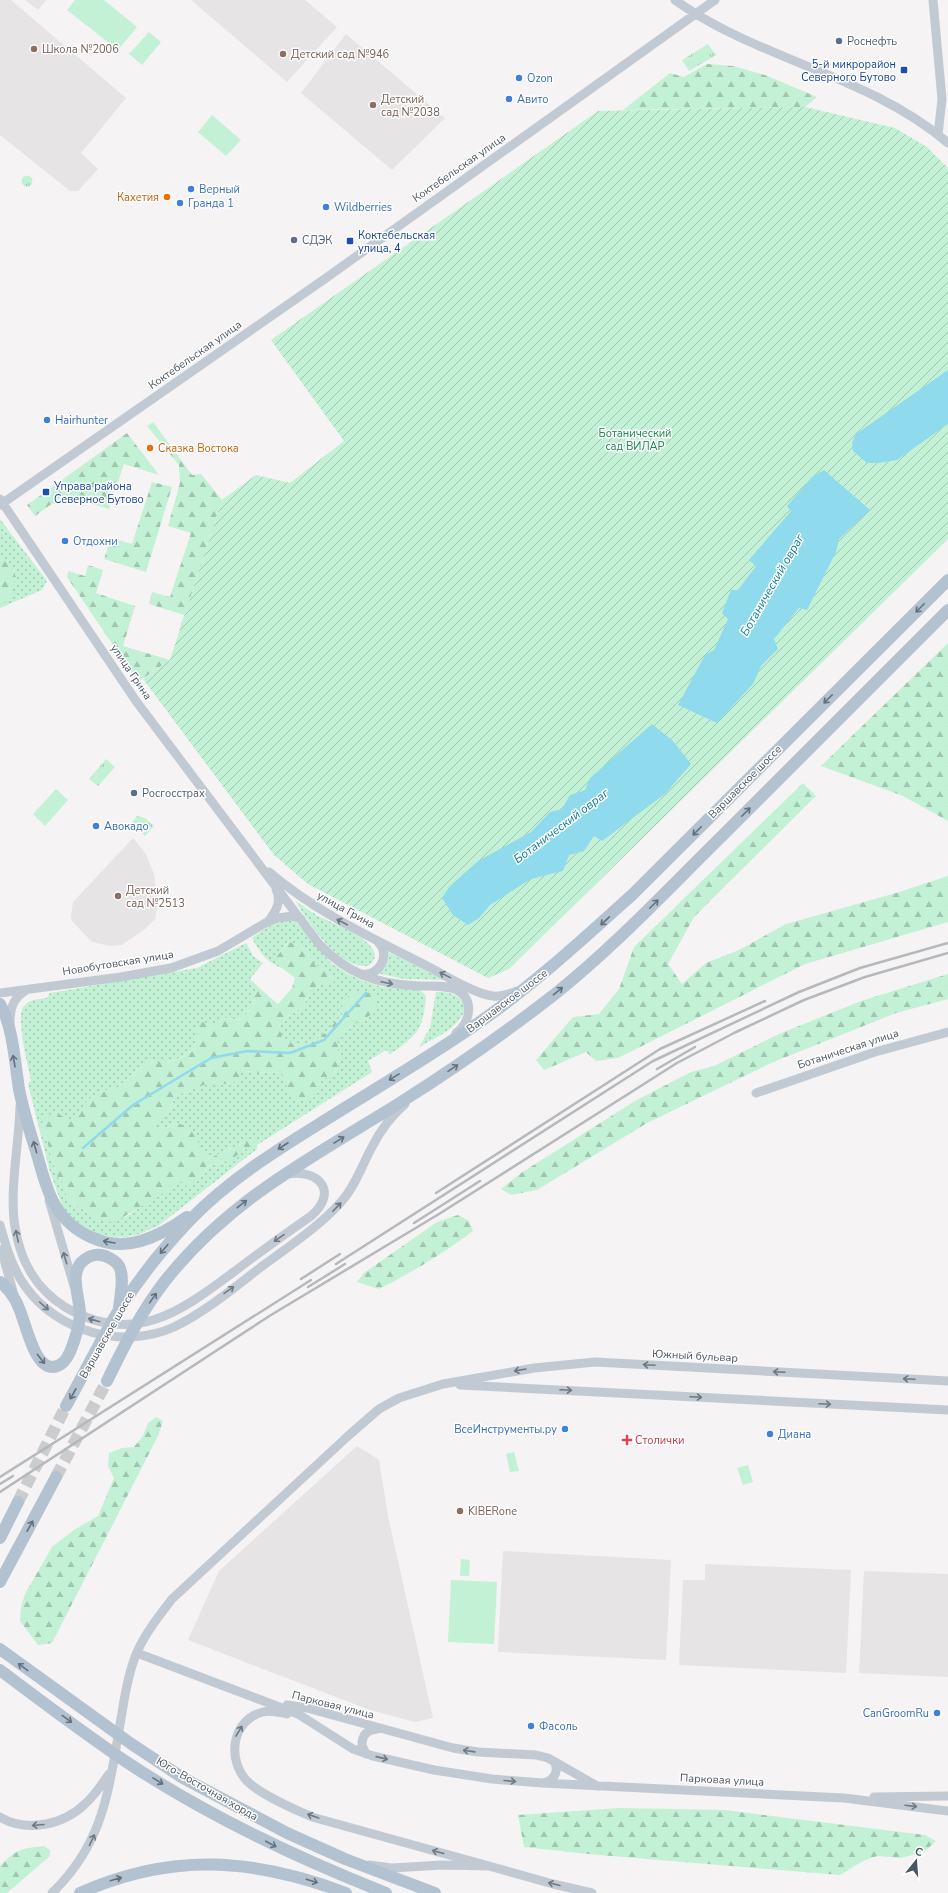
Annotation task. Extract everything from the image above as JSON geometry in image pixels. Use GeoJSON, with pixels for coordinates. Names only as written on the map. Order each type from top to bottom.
{"type":"FeatureCollection","features":[{"type":"Feature","properties":{"kind":"main road","name":"Варшавское шоссе"},"geometry":{"type":"LineString","coordinates":[[66,1406],[119,1311],[158,1256],[189,1221],[208,1203],[238,1177],[263,1159],[472,1028],[538,978],[586,939],[948,580]]}},
{"type":"Feature","properties":{"kind":"main road","name":"Варшавское шоссе"},"geometry":{"type":"LineString","coordinates":[[107,1381],[134,1328],[170,1276],[193,1248],[223,1220],[239,1206],[282,1174],[421,1090],[549,998],[611,946],[948,610]]}},
{"type":"Feature","properties":{"kind":"main road"},"geometry":{"type":"LineString","coordinates":[[0,1004],[9,1032],[19,1090],[46,1184],[55,1205],[70,1224],[88,1236],[108,1242],[119,1244],[141,1241],[179,1222],[208,1203]]}},
{"type":"Feature","properties":{"kind":"main road"},"geometry":{"type":"LineString","coordinates":[[0,1282],[15,1298],[38,1356],[45,1365],[55,1366],[65,1361],[78,1331],[80,1312],[76,1295],[76,1272],[81,1262],[90,1256],[96,1255],[108,1257],[114,1261],[121,1270],[122,1279],[119,1311]]}},
{"type":"Feature","properties":{"kind":"main road"},"geometry":{"type":"LineString","coordinates":[[0,1582],[56,1477]]}},
{"type":"Feature","properties":{"kind":"main road"},"geometry":{"type":"LineString","coordinates":[[0,1538],[18,1502]]}},
{"type":"Feature","properties":{"kind":"main road","name":"Юго-Восточная хорда"},"geometry":{"type":"LineString","coordinates":[[0,1650],[130,1743],[183,1778],[287,1833],[345,1859],[435,1893]]}},
{"type":"Feature","properties":{"kind":"main road","name":"Юго-Восточная хорда"},"geometry":{"type":"LineString","coordinates":[[0,1670],[124,1761],[174,1791],[279,1848],[386,1893]]}},
{"type":"Feature","properties":{"kind":"main road"},"geometry":{"type":"LineString","coordinates":[[80,1893],[112,1880],[143,1872],[169,1866],[193,1864],[257,1867],[296,1876],[346,1893]]}},
{"type":"Feature","properties":{"kind":"street"},"geometry":{"type":"LineString","coordinates":[[675,0],[695,15],[724,30],[901,109],[948,143]]}},
{"type":"Feature","properties":{"kind":"street"},"geometry":{"type":"LineString","coordinates":[[683,0],[695,15]]}},
{"type":"Feature","properties":{"kind":"street","name":"Коктебельская улица"},"geometry":{"type":"LineString","coordinates":[[1,502],[326,278],[715,0]]}},
{"type":"Feature","properties":{"kind":"street"},"geometry":{"type":"LineString","coordinates":[[933,0],[942,99],[938,135]]}},
{"type":"Feature","properties":{"kind":"street","name":"улица Грина"},"geometry":{"type":"LineString","coordinates":[[1,502],[136,701],[250,853],[280,885],[313,906],[376,940],[487,995],[507,995],[517,991],[538,978]]}},
{"type":"Feature","properties":{"kind":"street"},"geometry":{"type":"LineString","coordinates":[[267,922],[278,905],[280,885]]}},
{"type":"Feature","properties":{"kind":"street","name":"улица Грина"},"geometry":{"type":"LineString","coordinates":[[280,885],[289,903],[329,954],[350,970]]}},
{"type":"Feature","properties":{"kind":"street"},"geometry":{"type":"LineString","coordinates":[[278,918],[284,912],[289,903]]}},
{"type":"Feature","properties":{"kind":"street","name":"Новобутовская улица"},"geometry":{"type":"LineString","coordinates":[[0,993],[121,977],[183,965],[218,951],[267,922],[278,918],[293,916],[301,918]]}},
{"type":"Feature","properties":{"kind":"street"},"geometry":{"type":"LineString","coordinates":[[350,970],[364,974],[374,972],[378,969],[384,956],[381,945],[376,940]]}},
{"type":"Feature","properties":{"kind":"street"},"geometry":{"type":"LineString","coordinates":[[350,970],[363,976],[388,983],[448,988],[456,990],[464,996],[469,1009],[465,1024],[461,1030],[427,1056]]}},
{"type":"Feature","properties":{"kind":"street"},"geometry":{"type":"LineString","coordinates":[[9,1032],[11,1006],[26,990]]}},
{"type":"Feature","properties":{"kind":"street","name":"Ботаническая улица"},"geometry":{"type":"LineString","coordinates":[[756,1093],[875,1052],[948,1032]]}},
{"type":"Feature","properties":{"kind":"street"},"geometry":{"type":"LineString","coordinates":[[19,1090],[20,1120],[14,1218],[19,1246],[30,1272],[44,1290],[62,1305],[82,1316],[110,1323],[133,1324],[170,1315],[197,1298],[311,1216],[320,1207],[324,1194],[322,1185],[316,1178],[303,1172],[282,1174]]}},
{"type":"Feature","properties":{"kind":"street"},"geometry":{"type":"LineString","coordinates":[[0,1224],[8,1250],[19,1277],[34,1298],[55,1316],[77,1328],[98,1334],[121,1337],[147,1335],[173,1327],[197,1313],[277,1256],[333,1211],[354,1184],[382,1130],[402,1106],[421,1090]]}},
{"type":"Feature","properties":{"kind":"street"},"geometry":{"type":"LineString","coordinates":[[46,1184],[54,1222],[76,1295]]}},
{"type":"Feature","properties":{"kind":"street"},"geometry":{"type":"LineString","coordinates":[[0,1224],[5,1263],[15,1298]]}},
{"type":"Feature","properties":{"kind":"street","name":"Южный бульвар"},"geometry":{"type":"LineString","coordinates":[[52,1893],[74,1869],[87,1851],[103,1810],[126,1690],[137,1653],[153,1623],[172,1599],[379,1409],[399,1398],[443,1384],[534,1368],[595,1362],[948,1381]]}},
{"type":"Feature","properties":{"kind":"street","name":"Южный бульвар"},"geometry":{"type":"LineString","coordinates":[[443,1384],[948,1410]]}},
{"type":"Feature","properties":{"kind":"street"},"geometry":{"type":"LineString","coordinates":[[137,1653],[273,1703]]}},
{"type":"Feature","properties":{"kind":"street","name":"Парковая улица"},"geometry":{"type":"LineString","coordinates":[[273,1703],[302,1717],[352,1749],[366,1754],[434,1770],[492,1779],[542,1784],[844,1798],[948,1796]]}},
{"type":"Feature","properties":{"kind":"street","name":"Парковая улица"},"geometry":{"type":"LineString","coordinates":[[273,1703],[307,1708],[377,1729],[453,1748],[478,1752],[536,1755],[548,1758],[598,1786]]}},
{"type":"Feature","properties":{"kind":"street"},"geometry":{"type":"LineString","coordinates":[[302,1717],[273,1711],[262,1712],[250,1718],[240,1728],[235,1738],[235,1762],[239,1771],[248,1782],[284,1805],[312,1817],[553,1884],[592,1893]]}},
{"type":"Feature","properties":{"kind":"street"},"geometry":{"type":"LineString","coordinates":[[366,1754],[362,1745],[364,1736],[371,1729],[377,1729]]}},
{"type":"Feature","properties":{"kind":"street"},"geometry":{"type":"LineString","coordinates":[[542,1784],[552,1780],[556,1771],[555,1763]]}},
{"type":"Feature","properties":{"kind":"street"},"geometry":{"type":"LineString","coordinates":[[0,1817],[21,1825],[37,1826],[57,1822],[74,1814],[87,1803],[111,1771]]}},
{"type":"Feature","properties":{"kind":"street","name":"Парковая улица"},"geometry":{"type":"LineString","coordinates":[[844,1798],[948,1811]]}},
{"type":"Feature","properties":{"kind":"street"},"geometry":{"type":"LineString","coordinates":[[345,1859],[392,1868],[442,1865],[489,1866]]}},
{"type":"Feature","properties":{"kind":"shaded area","name":"Школа №2006"},"geometry":{"type":"Polygon","coordinates":[[[0,0],[11,0],[126,98],[81,153],[98,169],[78,191],[70,191],[0,135],[0,0]]]}},
{"type":"Feature","properties":{"kind":"shaded area"},"geometry":{"type":"Polygon","coordinates":[[[25,0],[46,0],[38,10],[25,0]]]}},
{"type":"Feature","properties":{"kind":"shaded area","name":"Детский сад №946"},"geometry":{"type":"Polygon","coordinates":[[[191,0],[305,0],[337,27],[287,82],[191,0]]]}},
{"type":"Feature","properties":{"kind":"shaded area","name":"Детский сад №2038"},"geometry":{"type":"Polygon","coordinates":[[[346,34],[445,118],[392,170],[301,93],[346,34]]]}},
{"type":"Feature","properties":{"kind":"shaded area","name":"Детский сад №2513"},"geometry":{"type":"Polygon","coordinates":[[[133,838],[146,854],[154,874],[158,903],[155,919],[145,929],[122,945],[110,946],[92,942],[72,921],[71,916],[73,902],[133,838]]]}},
{"type":"Feature","properties":{"kind":"shaded area"},"geometry":{"type":"Polygon","coordinates":[[[357,1446],[379,1460],[388,1516],[433,1718],[415,1722],[370,1710],[188,1640],[219,1571],[357,1446]]]}},
{"type":"Feature","properties":{"kind":"shaded area"},"geometry":{"type":"Polygon","coordinates":[[[503,1551],[671,1560],[666,1660],[498,1652],[503,1551]]]}},
{"type":"Feature","properties":{"kind":"shaded area"},"geometry":{"type":"Polygon","coordinates":[[[705,1564],[851,1570],[846,1673],[679,1665],[683,1580],[705,1580],[705,1564]]]}},
{"type":"Feature","properties":{"kind":"shaded area"},"geometry":{"type":"Polygon","coordinates":[[[864,1571],[948,1574],[948,1677],[859,1673],[864,1571]]]}},
{"type":"Feature","properties":{"kind":"green space"},"geometry":{"type":"Polygon","coordinates":[[[75,0],[104,0],[137,27],[118,50],[67,10],[75,0]]]}},
{"type":"Feature","properties":{"kind":"green space"},"geometry":{"type":"Polygon","coordinates":[[[149,32],[161,42],[142,65],[129,54],[149,32]]]}},
{"type":"Feature","properties":{"kind":"green space"},"geometry":{"type":"Polygon","coordinates":[[[708,44],[716,55],[689,71],[682,60],[708,44]]]}},
{"type":"Feature","properties":{"kind":"green space"},"geometry":{"type":"Polygon","coordinates":[[[707,64],[733,66],[765,75],[817,97],[805,107],[623,110],[670,73],[684,77],[707,64]]]}},
{"type":"Feature","properties":{"kind":"green space","name":"Ботанический сад ВИЛАР"},"geometry":{"type":"Polygon","coordinates":[[[805,107],[895,128],[927,147],[948,168],[948,539],[509,969],[488,978],[308,884],[274,855],[143,679],[170,660],[222,500],[256,475],[290,483],[344,441],[271,340],[598,111],[805,107]]]}},
{"type":"Feature","properties":{"kind":"green space"},"geometry":{"type":"Polygon","coordinates":[[[212,115],[241,140],[226,156],[198,132],[212,115]]]}},
{"type":"Feature","properties":{"kind":"green space"},"geometry":{"type":"Polygon","coordinates":[[[27,175],[31,177],[33,181],[31,185],[27,187],[23,185],[21,181],[23,177],[27,175]]]}},
{"type":"Feature","properties":{"kind":"green space"},"geometry":{"type":"Polygon","coordinates":[[[153,422],[192,475],[201,474],[222,500],[177,639],[184,615],[149,604],[152,592],[170,597],[191,533],[168,526],[180,483],[179,465],[147,426],[153,422]]]}},
{"type":"Feature","properties":{"kind":"green space"},"geometry":{"type":"Polygon","coordinates":[[[127,433],[159,475],[124,464],[109,509],[64,495],[35,516],[27,505],[127,433]]]}},
{"type":"Feature","properties":{"kind":"green space"},"geometry":{"type":"Polygon","coordinates":[[[152,482],[172,487],[146,572],[104,559],[111,538],[132,544],[152,482]]]}},
{"type":"Feature","properties":{"kind":"green space"},"geometry":{"type":"Polygon","coordinates":[[[0,519],[47,581],[42,590],[0,608],[0,519]]]}},
{"type":"Feature","properties":{"kind":"green space"},"geometry":{"type":"Polygon","coordinates":[[[0,557],[8,563],[16,577],[9,601],[0,604],[0,557]]]}},
{"type":"Feature","properties":{"kind":"green space"},"geometry":{"type":"Polygon","coordinates":[[[88,565],[103,570],[96,593],[135,606],[123,646],[170,660],[138,682],[67,577],[68,571],[85,576],[88,565]]]}},
{"type":"Feature","properties":{"kind":"green space"},"geometry":{"type":"Polygon","coordinates":[[[948,643],[948,821],[903,796],[821,766],[948,643]]]}},
{"type":"Feature","properties":{"kind":"green space"},"geometry":{"type":"Polygon","coordinates":[[[106,759],[115,767],[98,786],[89,779],[106,759]]]}},
{"type":"Feature","properties":{"kind":"green space"},"geometry":{"type":"Polygon","coordinates":[[[803,783],[816,796],[694,917],[668,964],[682,984],[706,963],[739,950],[786,924],[896,893],[948,876],[948,922],[805,964],[618,1058],[596,1061],[586,1052],[544,1070],[536,1060],[573,1017],[599,1014],[619,989],[634,947],[803,783]]]}},
{"type":"Feature","properties":{"kind":"green space"},"geometry":{"type":"Polygon","coordinates":[[[56,789],[68,800],[45,826],[33,814],[56,789]]]}},
{"type":"Feature","properties":{"kind":"green space"},"geometry":{"type":"Polygon","coordinates":[[[137,816],[145,818],[154,826],[145,836],[131,824],[137,816]]]}},
{"type":"Feature","properties":{"kind":"green space"},"geometry":{"type":"Polygon","coordinates":[[[295,900],[315,914],[350,931],[367,942],[375,955],[371,964],[368,966],[363,966],[342,958],[323,940],[295,900]]]}},
{"type":"Feature","properties":{"kind":"green space"},"geometry":{"type":"Polygon","coordinates":[[[288,920],[295,921],[331,963],[348,974],[382,987],[420,990],[426,996],[423,1017],[417,1031],[407,1042],[390,1054],[386,1050],[368,1061],[372,1072],[257,1145],[257,1149],[158,1226],[137,1235],[126,1237],[114,1237],[97,1234],[84,1227],[67,1214],[62,1205],[50,1172],[28,1084],[31,1080],[21,1030],[22,1011],[24,1006],[31,1001],[47,998],[50,993],[197,968],[246,943],[254,957],[263,963],[250,979],[258,987],[248,1012],[238,1020],[225,1018],[195,1033],[196,1047],[180,1058],[163,1062],[150,1061],[120,1085],[96,1094],[86,1102],[80,1113],[70,1122],[59,1114],[46,1138],[57,1176],[65,1186],[67,1199],[101,1221],[126,1217],[147,1202],[182,1182],[200,1178],[208,1166],[227,1162],[254,1138],[208,1159],[177,1123],[165,1128],[152,1126],[170,1109],[175,1096],[212,1082],[224,1084],[243,1070],[256,1073],[282,1072],[320,1082],[337,1070],[339,1056],[336,1038],[346,1029],[376,1012],[342,1001],[342,1015],[325,1033],[305,1046],[293,1044],[282,1037],[279,1025],[284,1019],[301,1008],[307,999],[310,990],[322,984],[334,982],[327,971],[316,965],[300,946],[288,942],[277,956],[282,968],[268,960],[258,948],[252,938],[269,926],[288,920]]]}},
{"type":"Feature","properties":{"kind":"green space"},"geometry":{"type":"Polygon","coordinates":[[[289,942],[300,946],[316,965],[327,971],[334,982],[322,984],[310,990],[301,1009],[284,1019],[279,1025],[282,1037],[293,1044],[305,1046],[325,1033],[342,1015],[342,1001],[355,991],[377,994],[376,1012],[346,1029],[337,1038],[339,1056],[337,1070],[320,1082],[315,1097],[302,1101],[290,1096],[281,1072],[256,1073],[243,1070],[237,1082],[224,1084],[212,1082],[175,1096],[170,1109],[153,1126],[165,1128],[177,1123],[189,1127],[208,1159],[254,1138],[255,1143],[227,1162],[208,1166],[200,1178],[187,1187],[182,1182],[115,1222],[101,1221],[67,1199],[65,1186],[57,1176],[46,1138],[39,1127],[47,1115],[59,1114],[70,1121],[80,1113],[86,1102],[96,1094],[120,1085],[150,1061],[169,1062],[185,1056],[196,1047],[195,1033],[201,1022],[213,1024],[225,1018],[238,1020],[248,1012],[258,987],[278,1004],[292,988],[295,978],[282,968],[277,956],[289,942]]]}},
{"type":"Feature","properties":{"kind":"green space"},"geometry":{"type":"Polygon","coordinates":[[[386,951],[445,980],[404,979],[376,973],[386,951]]]}},
{"type":"Feature","properties":{"kind":"green space"},"geometry":{"type":"Polygon","coordinates":[[[948,974],[948,999],[896,1013],[771,1063],[647,1123],[537,1190],[511,1195],[501,1189],[521,1173],[635,1101],[691,1072],[714,1066],[779,1034],[861,1001],[948,974]]]}},
{"type":"Feature","properties":{"kind":"green space"},"geometry":{"type":"Polygon","coordinates":[[[436,992],[450,993],[454,995],[461,1000],[465,1008],[458,1021],[453,1026],[440,1036],[419,1047],[430,1028],[436,992]]]}},
{"type":"Feature","properties":{"kind":"green space"},"geometry":{"type":"Polygon","coordinates":[[[458,1215],[469,1221],[473,1231],[439,1255],[379,1289],[357,1282],[364,1273],[437,1222],[458,1215]]]}},
{"type":"Feature","properties":{"kind":"green space"},"geometry":{"type":"Polygon","coordinates":[[[156,1417],[163,1421],[158,1436],[52,1643],[38,1645],[20,1621],[21,1607],[25,1594],[52,1547],[74,1530],[98,1516],[114,1478],[108,1466],[109,1453],[122,1448],[134,1447],[143,1436],[148,1423],[156,1417]]]}},
{"type":"Feature","properties":{"kind":"green space"},"geometry":{"type":"Polygon","coordinates":[[[514,1452],[519,1471],[510,1472],[506,1454],[514,1452]]]}},
{"type":"Feature","properties":{"kind":"green space"},"geometry":{"type":"Polygon","coordinates":[[[748,1465],[753,1482],[743,1485],[737,1468],[748,1465]]]}},
{"type":"Feature","properties":{"kind":"green space"},"geometry":{"type":"Polygon","coordinates":[[[461,1559],[470,1560],[469,1576],[460,1576],[461,1559]]]}},
{"type":"Feature","properties":{"kind":"green space"},"geometry":{"type":"Polygon","coordinates":[[[451,1580],[497,1582],[494,1644],[448,1642],[451,1580]]]}},
{"type":"Feature","properties":{"kind":"green space"},"geometry":{"type":"Polygon","coordinates":[[[619,1808],[725,1810],[925,1835],[936,1841],[924,1852],[901,1858],[877,1856],[863,1861],[840,1875],[588,1854],[524,1847],[518,1815],[619,1808]]]}},
{"type":"Feature","properties":{"kind":"green space"},"geometry":{"type":"Polygon","coordinates":[[[44,1846],[50,1850],[50,1856],[7,1893],[0,1893],[0,1866],[10,1856],[19,1851],[44,1846]]]}},
{"type":"Feature","properties":{"kind":"water"},"geometry":{"type":"Polygon","coordinates":[[[948,370],[948,424],[897,460],[867,463],[853,451],[852,443],[856,434],[948,370]]]}},
{"type":"Feature","properties":{"kind":"water"},"geometry":{"type":"Polygon","coordinates":[[[824,470],[870,510],[839,539],[836,552],[807,610],[799,608],[774,639],[778,649],[761,666],[753,684],[717,723],[678,705],[705,655],[714,650],[728,619],[722,613],[731,590],[738,590],[756,566],[749,560],[791,511],[787,506],[812,477],[824,470]]]}},
{"type":"Feature","properties":{"kind":"water"},"geometry":{"type":"Polygon","coordinates":[[[652,724],[673,741],[691,764],[666,793],[602,841],[594,836],[584,851],[569,855],[563,871],[531,879],[490,905],[479,918],[468,925],[453,915],[442,898],[449,887],[478,861],[531,832],[550,812],[562,809],[570,795],[585,790],[590,778],[652,724]]]}},
{"type":"Feature","properties":{"kind":"waterway","name":"Ботанический овраг"},"geometry":{"type":"LineString","coordinates":[[83,1148],[133,1105],[211,1058],[247,1051],[290,1053],[324,1040],[366,993]]}},
{"type":"Feature","properties":{"kind":"tunnel"},"geometry":{"type":"LineString","coordinates":[[56,1477],[107,1381]]}},
{"type":"Feature","properties":{"kind":"tunnel"},"geometry":{"type":"LineString","coordinates":[[18,1502],[66,1406]]}},
{"type":"Feature","properties":{"kind":"railway"},"geometry":{"type":"LineString","coordinates":[[336,1264],[653,1061],[799,992],[860,968],[948,943]]}},
{"type":"Feature","properties":{"kind":"railway"},"geometry":{"type":"LineString","coordinates":[[0,1492],[271,1315],[439,1214],[677,1063],[734,1033],[804,1000],[865,977],[948,953]]}},
{"type":"Feature","properties":{"kind":"railway"},"geometry":{"type":"LineString","coordinates":[[436,1193],[660,1049],[765,1001]]}},
{"type":"Feature","properties":{"kind":"railway"},"geometry":{"type":"LineString","coordinates":[[657,1069],[695,1047]]}},
{"type":"Feature","properties":{"kind":"railway"},"geometry":{"type":"LineString","coordinates":[[414,1223],[480,1181]]}},
{"type":"Feature","properties":{"kind":"railway"},"geometry":{"type":"LineString","coordinates":[[301,1279],[340,1254]]}},
{"type":"Feature","properties":{"kind":"railway"},"geometry":{"type":"LineString","coordinates":[[308,1287],[345,1264]]}},
{"type":"Feature","properties":{"kind":"railway"},"geometry":{"type":"LineString","coordinates":[[0,1477],[311,1280]]}},
{"type":"Feature","properties":{"kind":"railway"},"geometry":{"type":"LineString","coordinates":[[0,1484],[13,1476]]}},
{"type":"Feature","properties":{"kind":"place","name":"Роснефть"},"geometry":{"type":"Point","coordinates":[839,41]}},
{"type":"Feature","properties":{"kind":"place","name":"Школа №2006"},"geometry":{"type":"Point","coordinates":[34,49]}},
{"type":"Feature","properties":{"kind":"place","name":"Детский сад №946"},"geometry":{"type":"Point","coordinates":[283,54]}},
{"type":"Feature","properties":{"kind":"place","name":"5-й микрорайон Северного Бутово"},"geometry":{"type":"Point","coordinates":[904,70]}},
{"type":"Feature","properties":{"kind":"place","name":"Ozon"},"geometry":{"type":"Point","coordinates":[519,78]}},
{"type":"Feature","properties":{"kind":"place","name":"Авито"},"geometry":{"type":"Point","coordinates":[509,99]}},
{"type":"Feature","properties":{"kind":"place","name":"Детский сад №2038"},"geometry":{"type":"Point","coordinates":[373,105]}},
{"type":"Feature","properties":{"kind":"place","name":"Верный"},"geometry":{"type":"Point","coordinates":[191,189]}},
{"type":"Feature","properties":{"kind":"place","name":"Кахетия"},"geometry":{"type":"Point","coordinates":[167,197]}},
{"type":"Feature","properties":{"kind":"place","name":"Гранда 1"},"geometry":{"type":"Point","coordinates":[180,203]}},
{"type":"Feature","properties":{"kind":"place","name":"Wildberries"},"geometry":{"type":"Point","coordinates":[326,207]}},
{"type":"Feature","properties":{"kind":"place","name":"СДЭК"},"geometry":{"type":"Point","coordinates":[294,240]}},
{"type":"Feature","properties":{"kind":"place","name":"Коктебельская улица, 4"},"geometry":{"type":"Point","coordinates":[350,241]}},
{"type":"Feature","properties":{"kind":"place","name":"Hairhunter"},"geometry":{"type":"Point","coordinates":[47,420]}},
{"type":"Feature","properties":{"kind":"place","name":"Сказка Востока"},"geometry":{"type":"Point","coordinates":[150,448]}},
{"type":"Feature","properties":{"kind":"place","name":"Управа района Северное Бутово"},"geometry":{"type":"Point","coordinates":[46,492]}},
{"type":"Feature","properties":{"kind":"place","name":"Отдохни"},"geometry":{"type":"Point","coordinates":[65,541]}},
{"type":"Feature","properties":{"kind":"place","name":"Росгосстрах"},"geometry":{"type":"Point","coordinates":[134,793]}},
{"type":"Feature","properties":{"kind":"place","name":"Авокадо"},"geometry":{"type":"Point","coordinates":[96,826]}},
{"type":"Feature","properties":{"kind":"place","name":"Детский сад №2513"},"geometry":{"type":"Point","coordinates":[118,896]}},
{"type":"Feature","properties":{"kind":"place","name":"ВсеИнструменты.ру"},"geometry":{"type":"Point","coordinates":[565,1429]}},
{"type":"Feature","properties":{"kind":"place","name":"Диана"},"geometry":{"type":"Point","coordinates":[770,1434]}},
{"type":"Feature","properties":{"kind":"place","name":"Столички"},"geometry":{"type":"Point","coordinates":[627,1440]}},
{"type":"Feature","properties":{"kind":"place","name":"KIBERone"},"geometry":{"type":"Point","coordinates":[460,1511]}},
{"type":"Feature","properties":{"kind":"place","name":"CanGroomRu"},"geometry":{"type":"Point","coordinates":[937,1713]}},
{"type":"Feature","properties":{"kind":"place","name":"Фасоль"},"geometry":{"type":"Point","coordinates":[531,1726]}}]}
